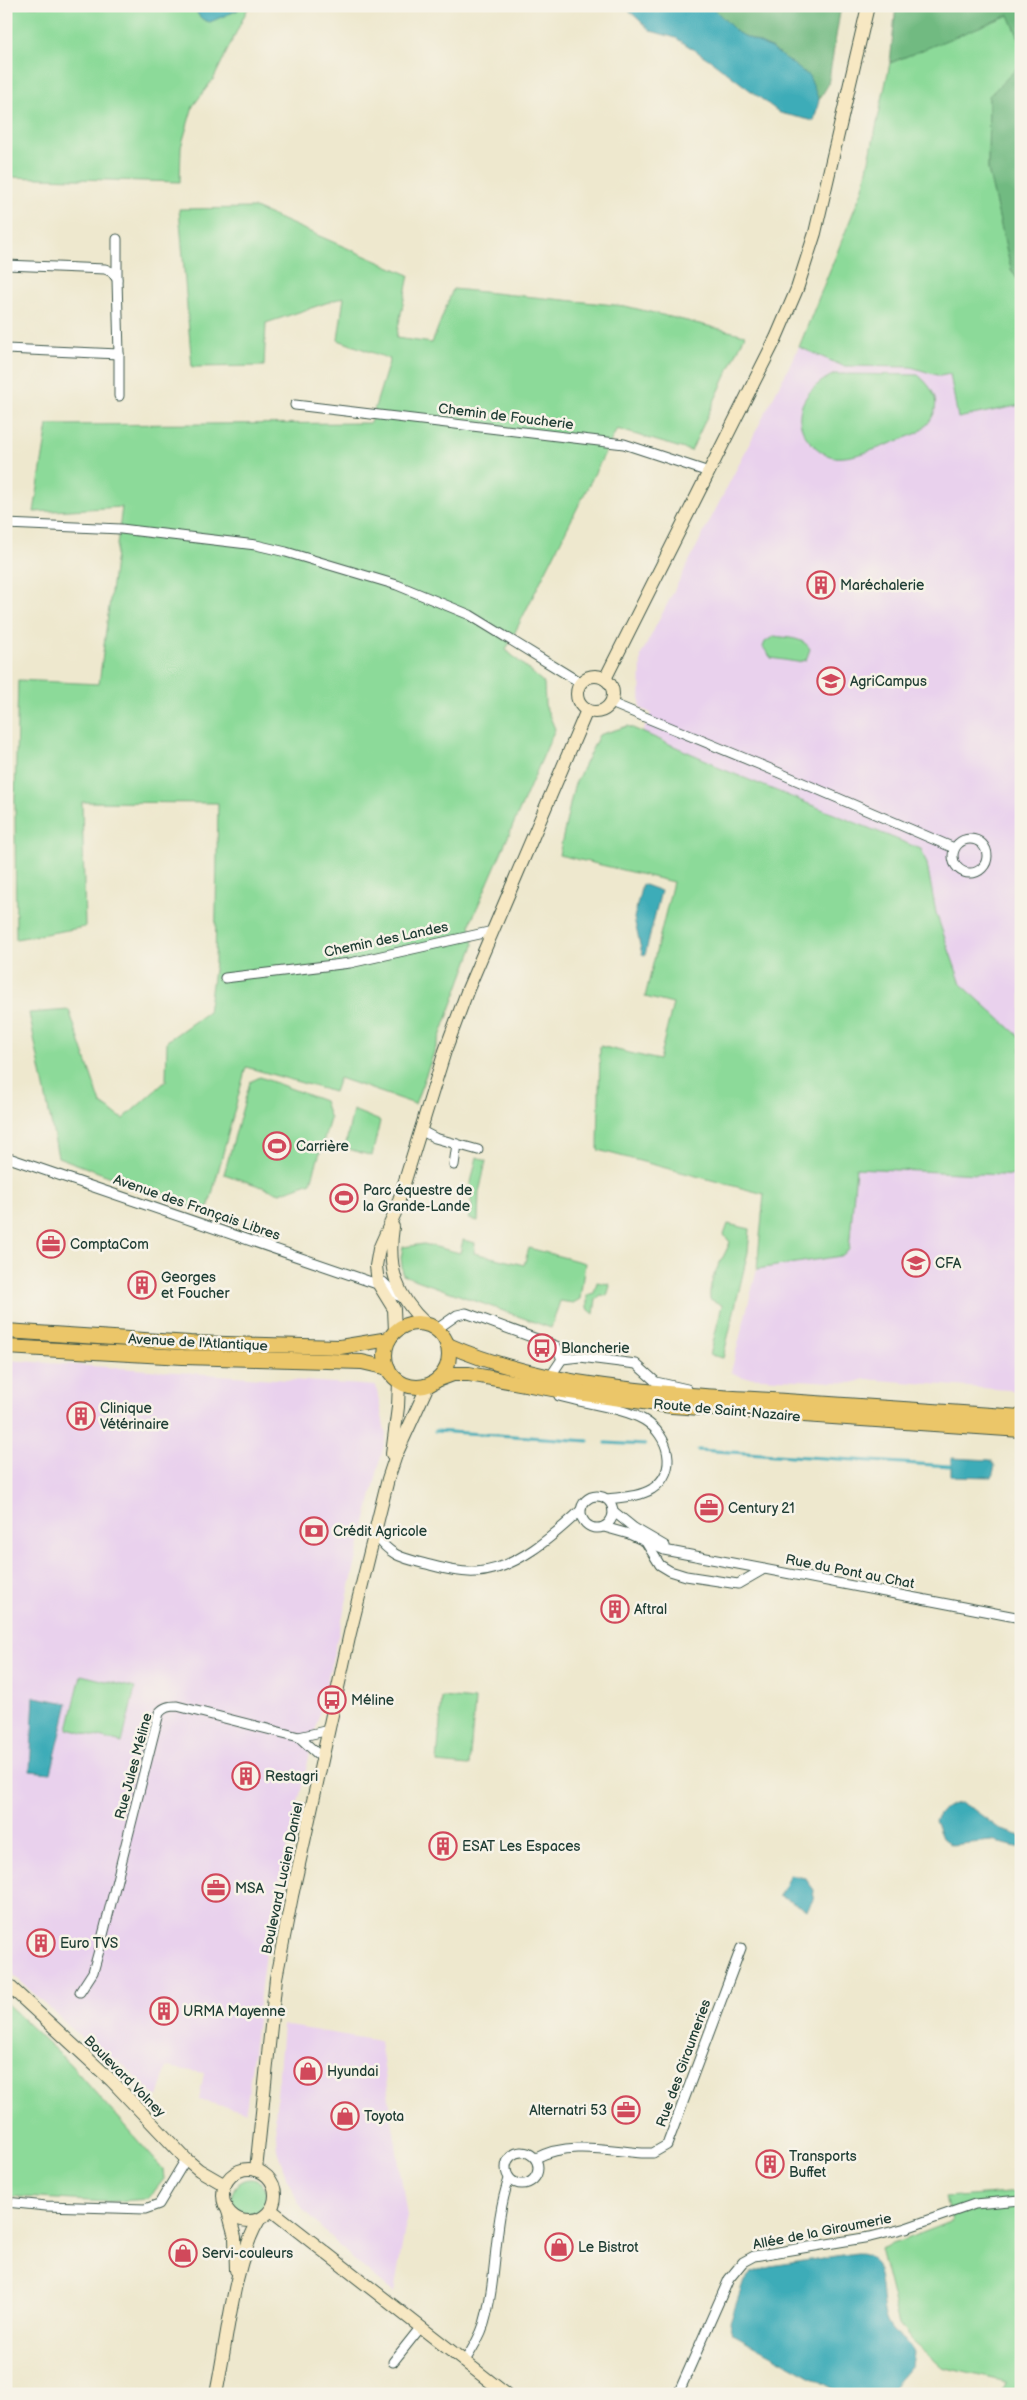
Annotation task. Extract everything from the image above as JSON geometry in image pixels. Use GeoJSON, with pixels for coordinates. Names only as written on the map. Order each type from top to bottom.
{"type":"FeatureCollection","features":[{"type":"Feature","properties":{"kind":"main road"},"geometry":{"type":"LineString","coordinates":[[408,1324],[432,1327],[448,1345],[448,1364],[433,1383],[409,1386],[399,1382],[388,1368],[386,1348],[392,1335],[408,1324]]}},
{"type":"Feature","properties":{"kind":"main road","name":"Avenue de l'Atlantique"},"geometry":{"type":"LineString","coordinates":[[6,1331],[190,1343],[340,1347],[392,1335]]}},
{"type":"Feature","properties":{"kind":"main road","name":"Route de Saint-Nazaire"},"geometry":{"type":"LineString","coordinates":[[448,1345],[474,1357],[550,1377],[637,1389],[731,1398],[1021,1417]]}},
{"type":"Feature","properties":{"kind":"main road","name":"Avenue de l'Atlantique"},"geometry":{"type":"LineString","coordinates":[[6,1347],[183,1358],[362,1362],[388,1368]]}},
{"type":"Feature","properties":{"kind":"main road","name":"Route de Saint-Nazaire"},"geometry":{"type":"LineString","coordinates":[[433,1383],[453,1374],[469,1374],[508,1382],[672,1406],[1021,1430]]}},
{"type":"Feature","properties":{"kind":"street"},"geometry":{"type":"LineString","coordinates":[[605,679],[776,338],[797,289],[815,233],[868,6]]}},
{"type":"Feature","properties":{"kind":"street"},"geometry":{"type":"LineString","coordinates":[[117,239],[119,396]]}},
{"type":"Feature","properties":{"kind":"street"},"geometry":{"type":"LineString","coordinates":[[6,265],[105,268],[112,272],[117,279]]}},
{"type":"Feature","properties":{"kind":"street"},"geometry":{"type":"LineString","coordinates":[[6,349],[119,354]]}},
{"type":"Feature","properties":{"kind":"street","name":"Chemin de Foucherie"},"geometry":{"type":"LineString","coordinates":[[295,405],[624,444],[709,472]]}},
{"type":"Feature","properties":{"kind":"street"},"geometry":{"type":"LineString","coordinates":[[6,524],[121,529],[256,545],[286,552],[397,585],[470,615],[581,683]]}},
{"type":"Feature","properties":{"kind":"street"},"geometry":{"type":"LineString","coordinates":[[595,676],[605,679],[612,688],[611,703],[603,711],[592,712],[587,710],[578,698],[581,683],[595,676]]}},
{"type":"Feature","properties":{"kind":"street"},"geometry":{"type":"LineString","coordinates":[[611,703],[954,848]]}},
{"type":"Feature","properties":{"kind":"street"},"geometry":{"type":"LineString","coordinates":[[392,1335],[394,1309],[378,1283],[376,1266],[379,1249],[395,1213],[445,1051],[493,931],[587,710]]}},
{"type":"Feature","properties":{"kind":"street"},"geometry":{"type":"LineString","coordinates":[[963,840],[979,841],[988,855],[985,866],[976,873],[964,873],[959,870],[953,860],[954,848],[963,840]]}},
{"type":"Feature","properties":{"kind":"street","name":"Chemin des Landes"},"geometry":{"type":"LineString","coordinates":[[225,978],[350,963],[493,931]]}},
{"type":"Feature","properties":{"kind":"street"},"geometry":{"type":"LineString","coordinates":[[420,1130],[435,1138],[478,1150]]}},
{"type":"Feature","properties":{"kind":"street"},"geometry":{"type":"LineString","coordinates":[[454,1164],[457,1144]]}},
{"type":"Feature","properties":{"kind":"street","name":"Avenue des Français Libres"},"geometry":{"type":"LineString","coordinates":[[6,1157],[378,1283],[383,1282],[396,1295],[404,1299]]}},
{"type":"Feature","properties":{"kind":"street"},"geometry":{"type":"LineString","coordinates":[[395,1213],[390,1258],[392,1272],[404,1299],[416,1315],[432,1327],[457,1315],[466,1313],[556,1346],[562,1359]]}},
{"type":"Feature","properties":{"kind":"street"},"geometry":{"type":"LineString","coordinates":[[550,1377],[562,1359],[580,1357],[636,1364],[656,1382],[731,1398]]}},
{"type":"Feature","properties":{"kind":"street","name":"Boulevard Lucien Daniel"},"geometry":{"type":"LineString","coordinates":[[388,1479],[398,1407],[399,1382]]}},
{"type":"Feature","properties":{"kind":"street"},"geometry":{"type":"LineString","coordinates":[[375,1534],[392,1554],[458,1572],[488,1571],[520,1557],[580,1511],[586,1500],[593,1496],[607,1499],[638,1494],[651,1490],[660,1482],[666,1472],[669,1460],[667,1446],[659,1431],[644,1420],[508,1382]]}},
{"type":"Feature","properties":{"kind":"street","name":"Boulevard Lucien Daniel"},"geometry":{"type":"LineString","coordinates":[[256,2170],[276,1978],[329,1730],[388,1479],[396,1455],[433,1383]]}},
{"type":"Feature","properties":{"kind":"street"},"geometry":{"type":"LineString","coordinates":[[607,1499],[614,1511],[634,1528],[674,1551]]}},
{"type":"Feature","properties":{"kind":"street"},"geometry":{"type":"LineString","coordinates":[[580,1511],[585,1523],[597,1529],[609,1524],[614,1511]]}},
{"type":"Feature","properties":{"kind":"street","name":"Rue du Pont au Chat"},"geometry":{"type":"LineString","coordinates":[[604,1527],[629,1534],[647,1544],[664,1550],[1021,1618]]}},
{"type":"Feature","properties":{"kind":"street"},"geometry":{"type":"LineString","coordinates":[[647,1544],[660,1565],[670,1571],[686,1576],[738,1584],[764,1569]]}},
{"type":"Feature","properties":{"kind":"street","name":"Rue Jules Méline"},"geometry":{"type":"LineString","coordinates":[[80,1992],[92,1972],[100,1947],[159,1713],[168,1706],[177,1706],[299,1737],[329,1730]]}},
{"type":"Feature","properties":{"kind":"street"},"geometry":{"type":"LineString","coordinates":[[299,1737],[323,1760]]}},
{"type":"Feature","properties":{"kind":"street","name":"Rue des Giraumeries"},"geometry":{"type":"LineString","coordinates":[[536,2158],[549,2151],[566,2148],[653,2153],[667,2145],[741,1948]]}},
{"type":"Feature","properties":{"kind":"street","name":"Boulevard Volney"},"geometry":{"type":"LineString","coordinates":[[6,1983],[110,2080],[186,2160],[225,2185]]}},
{"type":"Feature","properties":{"kind":"street"},"geometry":{"type":"LineString","coordinates":[[464,2362],[484,2323],[493,2278],[501,2203],[509,2179],[506,2169],[508,2159],[516,2152],[527,2152],[536,2158],[539,2168],[536,2178],[528,2184],[518,2184],[509,2179]]}},
{"type":"Feature","properties":{"kind":"street"},"geometry":{"type":"LineString","coordinates":[[6,2202],[46,2206],[145,2209],[160,2204],[186,2160]]}},
{"type":"Feature","properties":{"kind":"street"},"geometry":{"type":"LineString","coordinates":[[216,2394],[236,2285],[248,2242],[259,2220],[271,2210],[275,2194],[274,2186],[270,2179],[256,2170],[241,2170],[229,2179],[223,2194],[235,2237],[236,2285]]}},
{"type":"Feature","properties":{"kind":"street","name":"Allée de la Giraumerie"},"geometry":{"type":"LineString","coordinates":[[678,2394],[729,2279],[743,2262],[754,2256],[906,2228],[975,2204],[1021,2200]]}},
{"type":"Feature","properties":{"kind":"street"},"geometry":{"type":"LineString","coordinates":[[271,2210],[506,2394]]}},
{"type":"Feature","properties":{"kind":"street"},"geometry":{"type":"LineString","coordinates":[[228,2211],[233,2216],[245,2221],[259,2220]]}},
{"type":"Feature","properties":{"kind":"street"},"geometry":{"type":"LineString","coordinates":[[393,2362],[420,2328]]}},
{"type":"Feature","properties":{"kind":"shaded area","name":"AgriCampus"},"geometry":{"type":"Polygon","coordinates":[[[799,347],[843,366],[911,367],[940,376],[1021,362],[1021,1038],[961,984],[936,913],[927,864],[921,849],[717,767],[713,763],[643,732],[651,713],[640,708],[641,655],[799,347]]]}},
{"type":"Feature","properties":{"kind":"shaded area"},"geometry":{"type":"Polygon","coordinates":[[[855,1168],[1021,1176],[1021,1391],[865,1379],[852,1383],[742,1377],[731,1372],[757,1269],[840,1256],[849,1250],[855,1168]]]}},
{"type":"Feature","properties":{"kind":"shaded area"},"geometry":{"type":"Polygon","coordinates":[[[6,1360],[376,1386],[386,1436],[268,1928],[246,2112],[199,2100],[204,2073],[167,2067],[158,2098],[117,2059],[111,2065],[6,1968],[6,1360]]]}},
{"type":"Feature","properties":{"kind":"shaded area"},"geometry":{"type":"Polygon","coordinates":[[[283,2025],[380,2041],[407,2216],[394,2293],[355,2261],[319,2226],[298,2202],[287,2179],[277,2150],[275,2119],[283,2025]]]}},
{"type":"Feature","properties":{"kind":"green space"},"geometry":{"type":"Polygon","coordinates":[[[6,6],[249,6],[214,78],[193,106],[181,147],[180,182],[6,177],[6,6]]]}},
{"type":"Feature","properties":{"kind":"green space"},"geometry":{"type":"Polygon","coordinates":[[[711,6],[841,6],[828,85],[819,100],[808,76],[771,48],[738,33],[711,6]]]}},
{"type":"Feature","properties":{"kind":"green space"},"geometry":{"type":"Polygon","coordinates":[[[896,6],[1021,6],[1021,43],[1009,15],[890,63],[896,6]]]}},
{"type":"Feature","properties":{"kind":"green space"},"geometry":{"type":"Polygon","coordinates":[[[1009,14],[1021,43],[1021,64],[989,96],[988,169],[1011,269],[1021,285],[1021,405],[958,418],[950,374],[940,376],[911,367],[843,366],[799,347],[863,188],[890,63],[1009,14]]]}},
{"type":"Feature","properties":{"kind":"green space"},"geometry":{"type":"Polygon","coordinates":[[[1021,64],[1021,285],[1011,269],[988,169],[989,96],[1021,64]]]}},
{"type":"Feature","properties":{"kind":"green space"},"geometry":{"type":"Polygon","coordinates":[[[255,208],[409,275],[396,338],[432,343],[453,289],[625,306],[745,335],[691,451],[617,429],[506,650],[544,683],[545,705],[555,729],[470,924],[474,945],[415,1104],[339,1078],[334,1092],[246,1067],[207,1213],[58,1157],[29,1013],[69,1010],[101,1104],[123,1119],[166,1081],[167,1041],[208,1012],[215,963],[218,803],[82,802],[85,927],[16,939],[15,800],[18,680],[99,684],[122,507],[34,512],[48,425],[370,423],[390,359],[338,340],[344,297],[266,323],[264,366],[192,367],[179,209],[255,208]]]}},
{"type":"Feature","properties":{"kind":"green space"},"geometry":{"type":"Polygon","coordinates":[[[835,374],[918,375],[931,389],[936,404],[935,411],[926,426],[918,433],[853,456],[834,457],[828,455],[811,443],[800,422],[800,412],[803,402],[816,386],[835,374]]]}},
{"type":"Feature","properties":{"kind":"green space"},"geometry":{"type":"Polygon","coordinates":[[[774,636],[804,642],[810,649],[806,660],[797,662],[771,658],[763,647],[765,642],[774,636]]]}},
{"type":"Feature","properties":{"kind":"green space"},"geometry":{"type":"Polygon","coordinates":[[[628,726],[713,763],[717,767],[921,849],[927,864],[936,913],[961,984],[1021,1038],[1021,1176],[856,1168],[849,1250],[841,1256],[757,1269],[764,1194],[598,1150],[600,1046],[659,1060],[673,1004],[645,997],[673,882],[559,855],[574,786],[599,735],[628,726]]]}},
{"type":"Feature","properties":{"kind":"green space","name":"Carrière"},"geometry":{"type":"Polygon","coordinates":[[[260,1077],[324,1101],[330,1119],[311,1182],[280,1193],[224,1174],[250,1082],[260,1077]]]}},
{"type":"Feature","properties":{"kind":"green space"},"geometry":{"type":"Polygon","coordinates":[[[353,1110],[380,1121],[372,1156],[345,1148],[353,1110]]]}},
{"type":"Feature","properties":{"kind":"green space"},"geometry":{"type":"Polygon","coordinates":[[[477,1157],[486,1161],[479,1193],[478,1221],[469,1219],[472,1206],[469,1191],[477,1157]]]}},
{"type":"Feature","properties":{"kind":"green space"},"geometry":{"type":"Polygon","coordinates":[[[728,1224],[750,1229],[748,1252],[723,1358],[710,1355],[722,1305],[710,1299],[710,1291],[711,1283],[730,1242],[724,1235],[728,1224]]]}},
{"type":"Feature","properties":{"kind":"green space"},"geometry":{"type":"Polygon","coordinates":[[[463,1240],[475,1243],[474,1253],[524,1265],[529,1248],[585,1263],[580,1299],[573,1303],[560,1301],[551,1328],[403,1275],[401,1258],[403,1247],[424,1244],[460,1253],[463,1240]]]}},
{"type":"Feature","properties":{"kind":"green space"},"geometry":{"type":"Polygon","coordinates":[[[597,1282],[609,1284],[610,1286],[607,1296],[601,1295],[596,1299],[594,1314],[587,1308],[587,1295],[594,1293],[597,1282]]]}},
{"type":"Feature","properties":{"kind":"green space"},"geometry":{"type":"Polygon","coordinates":[[[81,1675],[135,1688],[122,1743],[68,1729],[81,1675]]]}},
{"type":"Feature","properties":{"kind":"green space"},"geometry":{"type":"Polygon","coordinates":[[[442,1697],[475,1700],[469,1766],[437,1763],[442,1697]]]}},
{"type":"Feature","properties":{"kind":"green space"},"geometry":{"type":"Polygon","coordinates":[[[6,2003],[69,2063],[163,2169],[164,2179],[148,2199],[106,2202],[6,2196],[6,2003]]]}},
{"type":"Feature","properties":{"kind":"green space"},"geometry":{"type":"Polygon","coordinates":[[[250,2179],[263,2184],[268,2197],[263,2210],[250,2215],[237,2210],[232,2197],[237,2184],[250,2179]]]}},
{"type":"Feature","properties":{"kind":"green space"},"geometry":{"type":"Polygon","coordinates":[[[1021,2192],[1021,2394],[1002,2394],[1006,2382],[942,2367],[911,2340],[899,2324],[880,2249],[952,2221],[945,2198],[1021,2192]]]}},
{"type":"Feature","properties":{"kind":"water"},"geometry":{"type":"Polygon","coordinates":[[[195,6],[239,6],[238,10],[210,22],[200,17],[195,6]]]}},
{"type":"Feature","properties":{"kind":"water"},"geometry":{"type":"Polygon","coordinates":[[[624,6],[711,6],[738,33],[771,48],[809,76],[819,100],[814,121],[780,113],[713,62],[676,38],[651,31],[624,6]]]}},
{"type":"Feature","properties":{"kind":"water"},"geometry":{"type":"Polygon","coordinates":[[[642,884],[661,891],[645,955],[642,954],[634,918],[642,884]]]}},
{"type":"Feature","properties":{"kind":"water"},"geometry":{"type":"Polygon","coordinates":[[[951,1458],[991,1460],[995,1466],[992,1477],[951,1476],[951,1458]]]}},
{"type":"Feature","properties":{"kind":"water"},"geometry":{"type":"Polygon","coordinates":[[[34,1697],[68,1703],[51,1773],[30,1771],[34,1697]]]}},
{"type":"Feature","properties":{"kind":"water"},"geometry":{"type":"Polygon","coordinates":[[[960,1803],[973,1809],[1001,1830],[1021,1836],[1021,1848],[991,1841],[951,1845],[942,1838],[935,1821],[945,1808],[960,1803]]]}},
{"type":"Feature","properties":{"kind":"water"},"geometry":{"type":"Polygon","coordinates":[[[790,1875],[805,1878],[814,1890],[813,1900],[807,1910],[779,1896],[790,1875]]]}},
{"type":"Feature","properties":{"kind":"water"},"geometry":{"type":"Polygon","coordinates":[[[856,2253],[866,2255],[873,2260],[880,2280],[888,2324],[909,2345],[914,2353],[912,2365],[887,2394],[843,2394],[733,2334],[730,2322],[744,2281],[751,2273],[771,2266],[856,2253]]]}},
{"type":"Feature","properties":{"kind":"waterway"},"geometry":{"type":"LineString","coordinates":[[435,1431],[589,1441]]}},
{"type":"Feature","properties":{"kind":"waterway"},"geometry":{"type":"LineString","coordinates":[[606,1443],[645,1445]]}},
{"type":"Feature","properties":{"kind":"waterway"},"geometry":{"type":"LineString","coordinates":[[698,1450],[950,1466]]}},
{"type":"Feature","properties":{"kind":"place","name":"Maréchalerie"},"geometry":{"type":"Point","coordinates":[821,585]}},
{"type":"Feature","properties":{"kind":"place","name":"AgriCampus"},"geometry":{"type":"Point","coordinates":[831,681]}},
{"type":"Feature","properties":{"kind":"place","name":"Carrière"},"geometry":{"type":"Point","coordinates":[277,1146]}},
{"type":"Feature","properties":{"kind":"place","name":"Parc équestre de la Grande-Lande"},"geometry":{"type":"Point","coordinates":[344,1198]}},
{"type":"Feature","properties":{"kind":"place","name":"ComptaCom"},"geometry":{"type":"Point","coordinates":[51,1244]}},
{"type":"Feature","properties":{"kind":"place","name":"CFA"},"geometry":{"type":"Point","coordinates":[916,1263]}},
{"type":"Feature","properties":{"kind":"place","name":"Georges et Foucher"},"geometry":{"type":"Point","coordinates":[142,1285]}},
{"type":"Feature","properties":{"kind":"place","name":"Blancherie"},"geometry":{"type":"Point","coordinates":[542,1348]}},
{"type":"Feature","properties":{"kind":"place","name":"Clinique Vétérinaire"},"geometry":{"type":"Point","coordinates":[81,1416]}},
{"type":"Feature","properties":{"kind":"place","name":"Century 21"},"geometry":{"type":"Point","coordinates":[709,1508]}},
{"type":"Feature","properties":{"kind":"place","name":"Crédit Agricole"},"geometry":{"type":"Point","coordinates":[314,1531]}},
{"type":"Feature","properties":{"kind":"place","name":"Aftral"},"geometry":{"type":"Point","coordinates":[615,1609]}},
{"type":"Feature","properties":{"kind":"place","name":"Méline"},"geometry":{"type":"Point","coordinates":[332,1700]}},
{"type":"Feature","properties":{"kind":"place","name":"Restagri"},"geometry":{"type":"Point","coordinates":[246,1776]}},
{"type":"Feature","properties":{"kind":"place","name":"ESAT Les Espaces"},"geometry":{"type":"Point","coordinates":[443,1846]}},
{"type":"Feature","properties":{"kind":"place","name":"MSA"},"geometry":{"type":"Point","coordinates":[216,1888]}},
{"type":"Feature","properties":{"kind":"place","name":"Euro TVS"},"geometry":{"type":"Point","coordinates":[41,1943]}},
{"type":"Feature","properties":{"kind":"place","name":"URMA Mayenne"},"geometry":{"type":"Point","coordinates":[164,2011]}},
{"type":"Feature","properties":{"kind":"place","name":"Hyundai"},"geometry":{"type":"Point","coordinates":[308,2071]}},
{"type":"Feature","properties":{"kind":"place","name":"Alternatri 53"},"geometry":{"type":"Point","coordinates":[626,2110]}},
{"type":"Feature","properties":{"kind":"place","name":"Toyota"},"geometry":{"type":"Point","coordinates":[345,2116]}},
{"type":"Feature","properties":{"kind":"place","name":"Transports Buffet"},"geometry":{"type":"Point","coordinates":[770,2164]}},
{"type":"Feature","properties":{"kind":"place","name":"Le Bistrot"},"geometry":{"type":"Point","coordinates":[559,2247]}},
{"type":"Feature","properties":{"kind":"place","name":"Servi-couleurs"},"geometry":{"type":"Point","coordinates":[183,2253]}}]}
